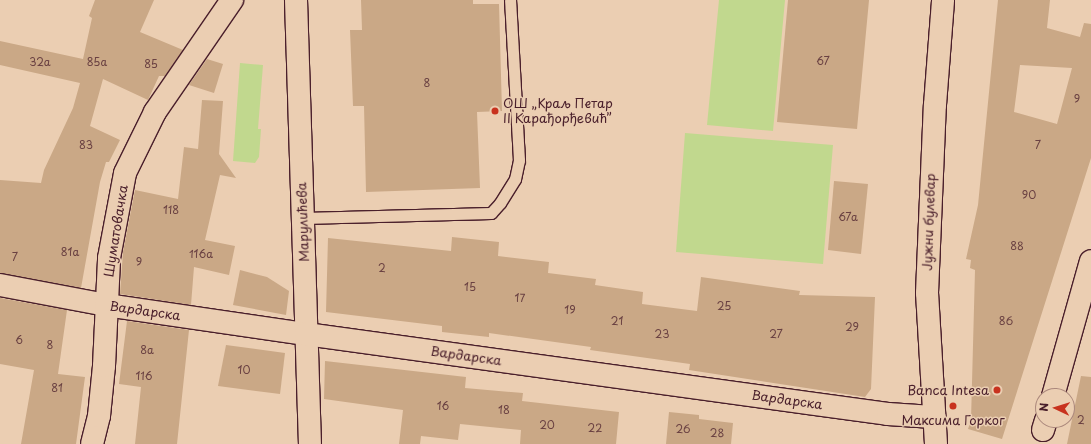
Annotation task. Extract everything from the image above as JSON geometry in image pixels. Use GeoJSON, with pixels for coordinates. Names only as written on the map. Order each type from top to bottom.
{"type":"FeatureCollection","features":[{"type":"Feature","properties":{"kind":"street","name":"Шуматовачка"},"geometry":{"type":"LineString","coordinates":[[92,444],[99,416],[103,374],[110,250],[125,173],[155,112],[232,0]]}},
{"type":"Feature","properties":{"kind":"street","name":"Марулићева"},"geometry":{"type":"LineString","coordinates":[[296,0],[310,444]]}},
{"type":"Feature","properties":{"kind":"street","name":"Јужни булевар"},"geometry":{"type":"LineString","coordinates":[[936,444],[933,417],[927,293],[928,236],[944,0]]}},
{"type":"Feature","properties":{"kind":"street"},"geometry":{"type":"LineString","coordinates":[[1055,388],[1091,261]]}},
{"type":"Feature","properties":{"kind":"street","name":"Вардарска"},"geometry":{"type":"LineString","coordinates":[[0,285],[106,305],[306,334],[888,414],[933,417]]}},
{"type":"Feature","properties":{"kind":"lane"},"geometry":{"type":"LineString","coordinates":[[303,218],[491,213],[500,203],[515,179],[519,160],[510,0]]}},
{"type":"Feature","properties":{"kind":"green space"},"geometry":{"type":"Polygon","coordinates":[[[719,0],[785,0],[773,131],[707,125],[719,0]]]}},
{"type":"Feature","properties":{"kind":"green space"},"geometry":{"type":"Polygon","coordinates":[[[240,63],[263,65],[258,129],[261,129],[259,157],[255,163],[233,161],[240,63]]]}},
{"type":"Feature","properties":{"kind":"green space"},"geometry":{"type":"Polygon","coordinates":[[[685,133],[833,145],[823,264],[676,252],[685,133]]]}},
{"type":"Feature","properties":{"kind":"building"},"geometry":{"type":"Polygon","coordinates":[[[95,0],[154,0],[140,32],[183,50],[165,76],[159,76],[148,100],[103,79],[90,126],[120,140],[109,162],[106,162],[100,182],[81,288],[0,273],[0,180],[41,183],[44,170],[73,108],[80,83],[0,65],[0,41],[83,59],[92,18],[89,16],[95,0]]]}},
{"type":"Feature","properties":{"kind":"building"},"geometry":{"type":"Polygon","coordinates":[[[361,0],[473,0],[473,4],[499,4],[502,111],[477,112],[480,188],[366,192],[364,106],[353,106],[350,30],[362,30],[361,0]]]}},
{"type":"Feature","properties":{"kind":"building"},"geometry":{"type":"Polygon","coordinates":[[[788,0],[869,0],[857,129],[777,122],[788,0]]]}},
{"type":"Feature","properties":{"kind":"building"},"geometry":{"type":"Polygon","coordinates":[[[998,0],[1050,0],[1047,28],[1080,37],[1084,23],[1091,24],[1091,158],[1002,439],[968,429],[971,420],[975,270],[970,268],[971,260],[966,259],[978,205],[998,0]],[[1020,65],[1014,112],[1057,124],[1072,68],[1020,65]]]}},
{"type":"Feature","properties":{"kind":"building"},"geometry":{"type":"Polygon","coordinates":[[[207,59],[223,64],[214,93],[189,85],[207,59]]]}},
{"type":"Feature","properties":{"kind":"building"},"geometry":{"type":"Polygon","coordinates":[[[202,100],[223,101],[219,154],[236,178],[220,175],[205,240],[235,246],[229,275],[194,267],[191,305],[120,294],[123,252],[135,190],[178,199],[184,147],[198,149],[202,100]]]}},
{"type":"Feature","properties":{"kind":"building"},"geometry":{"type":"Polygon","coordinates":[[[834,181],[868,184],[861,254],[828,250],[834,181]]]}},
{"type":"Feature","properties":{"kind":"building"},"geometry":{"type":"Polygon","coordinates":[[[452,237],[499,242],[498,256],[549,262],[548,273],[596,279],[595,285],[643,292],[642,304],[697,311],[701,277],[800,291],[799,295],[875,297],[871,389],[865,397],[689,370],[690,364],[590,350],[591,347],[489,333],[489,337],[442,332],[442,326],[326,312],[328,238],[451,251],[452,237]]]}},
{"type":"Feature","properties":{"kind":"building"},"geometry":{"type":"Polygon","coordinates":[[[240,270],[267,277],[289,291],[286,315],[233,305],[240,270]]]}},
{"type":"Feature","properties":{"kind":"building"},"geometry":{"type":"Polygon","coordinates":[[[0,298],[67,310],[58,374],[85,377],[76,444],[21,444],[34,370],[0,364],[0,298]]]}},
{"type":"Feature","properties":{"kind":"building"},"geometry":{"type":"Polygon","coordinates":[[[127,321],[189,330],[177,444],[135,444],[141,387],[119,384],[127,321]]]}},
{"type":"Feature","properties":{"kind":"building"},"geometry":{"type":"Polygon","coordinates":[[[226,345],[285,353],[280,394],[218,386],[226,345]]]}},
{"type":"Feature","properties":{"kind":"building"},"geometry":{"type":"Polygon","coordinates":[[[325,361],[466,377],[465,388],[523,393],[522,401],[619,412],[616,444],[520,444],[521,430],[460,424],[458,440],[421,436],[420,444],[399,444],[403,410],[324,399],[325,361]]]}},
{"type":"Feature","properties":{"kind":"building"},"geometry":{"type":"Polygon","coordinates":[[[1081,376],[1091,377],[1091,444],[1067,444],[1070,428],[1075,428],[1075,405],[1081,376]]]}},
{"type":"Feature","properties":{"kind":"building"},"geometry":{"type":"Polygon","coordinates":[[[669,412],[699,415],[699,419],[733,423],[731,444],[666,444],[669,412]]]}},
{"type":"Feature","properties":{"kind":"place","name":"ОШ „Краљ Петар II Карађорђевић”"},"geometry":{"type":"Point","coordinates":[495,111]}},
{"type":"Feature","properties":{"kind":"place","name":"Banca Intesa"},"geometry":{"type":"Point","coordinates":[997,390]}},
{"type":"Feature","properties":{"kind":"place","name":"Максима Горког"},"geometry":{"type":"Point","coordinates":[953,406]}}]}
